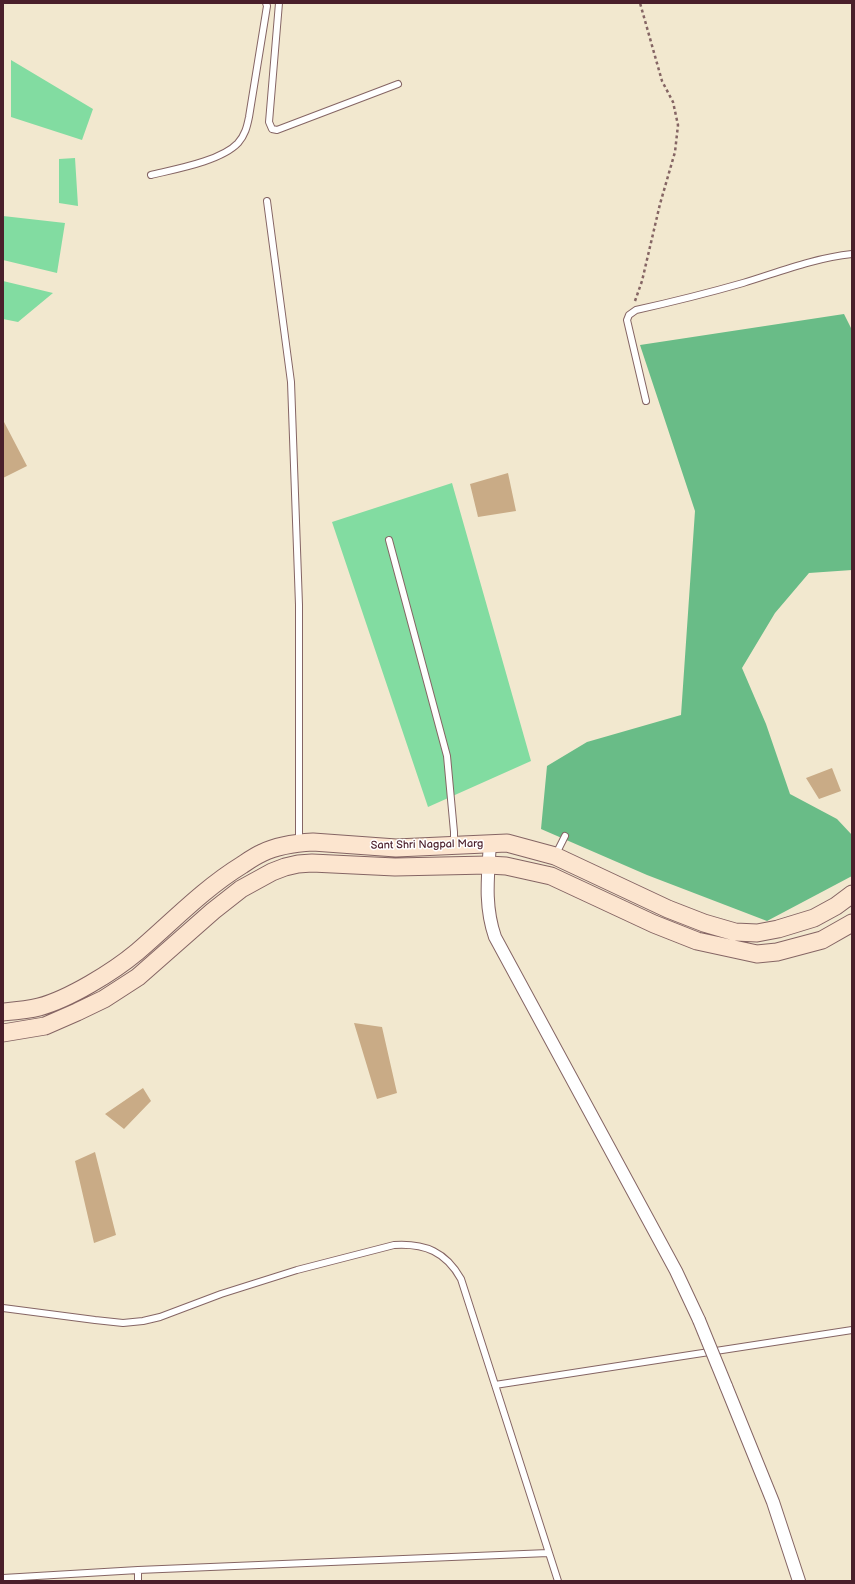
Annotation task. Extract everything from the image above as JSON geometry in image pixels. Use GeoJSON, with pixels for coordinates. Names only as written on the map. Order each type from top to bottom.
{"type":"FeatureCollection","features":[{"type":"Feature","properties":{"kind":"street","name":"Sant Shri Nagpal Marg"},"geometry":{"type":"LineString","coordinates":[[3,1012],[39,1007],[69,995],[104,976],[136,953],[210,887],[237,868],[262,853],[285,845],[299,843],[313,842],[396,848],[507,843],[555,856],[668,909],[704,923],[735,932],[757,933],[778,929],[814,918],[836,906],[852,894]]}},
{"type":"Feature","properties":{"kind":"street"},"geometry":{"type":"LineString","coordinates":[[490,843],[488,865],[488,910],[489,920],[495,937],[676,1271],[699,1320],[773,1502],[799,1581]]}},
{"type":"Feature","properties":{"kind":"street","name":"Sant Shri Nagpal Marg"},"geometry":{"type":"LineString","coordinates":[[3,1033],[45,1026],[104,998],[138,977],[213,911],[241,889],[261,877],[285,867],[312,863],[395,867],[506,866],[551,876],[654,924],[697,942],[757,954],[777,952],[822,940],[852,923]]}},
{"type":"Feature","properties":{"kind":"lane"},"geometry":{"type":"LineString","coordinates":[[151,176],[213,158],[238,143],[246,132],[267,6],[266,3]]}},
{"type":"Feature","properties":{"kind":"lane"},"geometry":{"type":"LineString","coordinates":[[279,3],[269,122],[272,129],[277,130],[398,84]]}},
{"type":"Feature","properties":{"kind":"lane"},"geometry":{"type":"LineString","coordinates":[[267,201],[291,382],[299,605],[299,843]]}},
{"type":"Feature","properties":{"kind":"lane"},"geometry":{"type":"LineString","coordinates":[[646,401],[627,320],[629,314],[636,310],[744,283],[774,272],[812,261],[852,254]]}},
{"type":"Feature","properties":{"kind":"lane"},"geometry":{"type":"LineString","coordinates":[[389,540],[447,756],[454,845]]}},
{"type":"Feature","properties":{"kind":"lane"},"geometry":{"type":"LineString","coordinates":[[555,856],[565,836]]}},
{"type":"Feature","properties":{"kind":"lane"},"geometry":{"type":"LineString","coordinates":[[3,1308],[124,1323],[143,1321],[160,1317],[221,1294],[298,1270],[394,1245],[406,1244],[423,1247],[434,1251],[445,1257],[454,1267],[461,1279],[558,1581]]}},
{"type":"Feature","properties":{"kind":"lane"},"geometry":{"type":"LineString","coordinates":[[495,1385],[852,1330]]}},
{"type":"Feature","properties":{"kind":"lane"},"geometry":{"type":"LineString","coordinates":[[3,1578],[138,1570],[548,1553]]}},
{"type":"Feature","properties":{"kind":"lane"},"geometry":{"type":"LineString","coordinates":[[138,1570],[138,1581]]}},
{"type":"Feature","properties":{"kind":"path"},"geometry":{"type":"LineString","coordinates":[[629,314],[642,281],[647,263],[660,204],[675,152],[678,125],[673,102],[662,81],[640,3]]}},
{"type":"Feature","properties":{"kind":"green space"},"geometry":{"type":"Polygon","coordinates":[[[11,60],[93,109],[82,140],[11,117],[11,60]]]}},
{"type":"Feature","properties":{"kind":"green space"},"geometry":{"type":"Polygon","coordinates":[[[75,158],[78,206],[59,203],[59,159],[75,158]]]}},
{"type":"Feature","properties":{"kind":"green space"},"geometry":{"type":"Polygon","coordinates":[[[3,216],[65,223],[57,273],[3,260],[3,216]]]}},
{"type":"Feature","properties":{"kind":"green space"},"geometry":{"type":"Polygon","coordinates":[[[3,281],[53,293],[18,322],[3,319],[3,281]]]}},
{"type":"Feature","properties":{"kind":"green space"},"geometry":{"type":"Polygon","coordinates":[[[844,314],[852,330],[852,570],[809,573],[775,613],[742,668],[766,724],[790,794],[837,819],[852,835],[852,876],[767,921],[647,875],[541,829],[547,766],[587,742],[681,715],[695,511],[640,345],[844,314]]]}},
{"type":"Feature","properties":{"kind":"green space"},"geometry":{"type":"Polygon","coordinates":[[[452,483],[531,761],[428,807],[332,522],[452,483]]]}},
{"type":"Feature","properties":{"kind":"building"},"geometry":{"type":"Polygon","coordinates":[[[3,420],[27,466],[3,478],[3,420]]]}},
{"type":"Feature","properties":{"kind":"building"},"geometry":{"type":"Polygon","coordinates":[[[508,473],[516,511],[478,517],[470,484],[508,473]]]}},
{"type":"Feature","properties":{"kind":"building"},"geometry":{"type":"Polygon","coordinates":[[[832,768],[841,791],[819,799],[806,778],[832,768]]]}},
{"type":"Feature","properties":{"kind":"building"},"geometry":{"type":"Polygon","coordinates":[[[354,1023],[382,1027],[397,1093],[377,1099],[354,1023]]]}},
{"type":"Feature","properties":{"kind":"building"},"geometry":{"type":"Polygon","coordinates":[[[143,1088],[151,1101],[124,1129],[105,1114],[143,1088]]]}},
{"type":"Feature","properties":{"kind":"building"},"geometry":{"type":"Polygon","coordinates":[[[95,1152],[116,1235],[94,1243],[75,1161],[95,1152]]]}}]}
